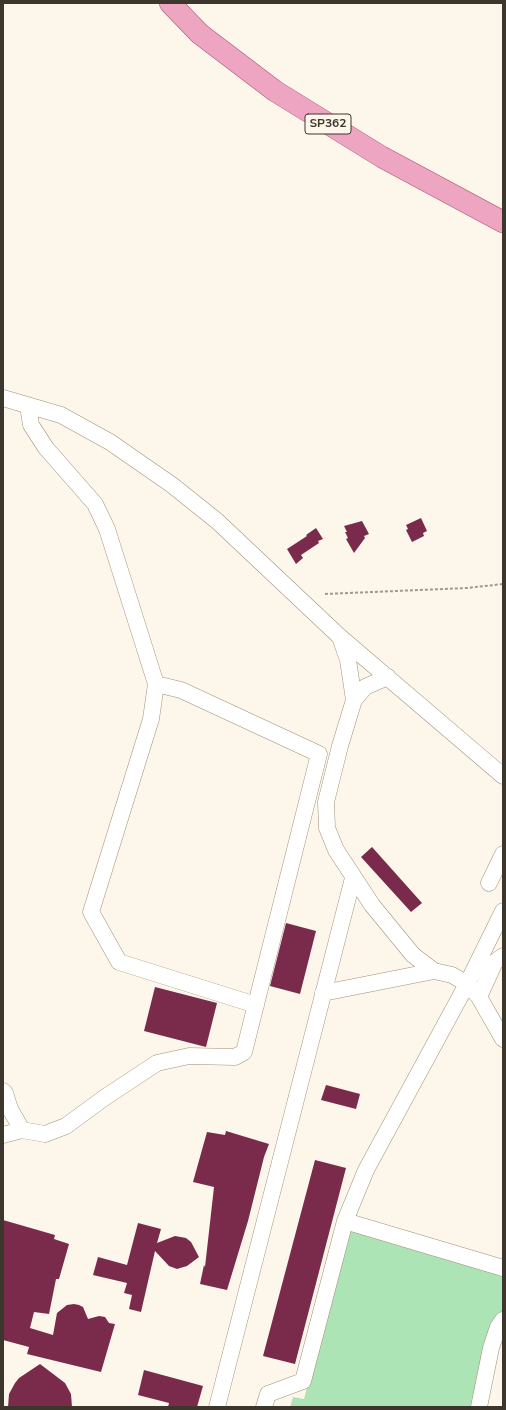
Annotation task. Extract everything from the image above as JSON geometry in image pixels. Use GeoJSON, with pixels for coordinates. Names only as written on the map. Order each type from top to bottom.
{"type":"FeatureCollection","features":[{"type":"Feature","properties":{"kind":"main road","name":"SP362"},"geometry":{"type":"LineString","coordinates":[[170,3],[200,34],[275,92],[382,157],[503,222]]}},
{"type":"Feature","properties":{"kind":"lane"},"geometry":{"type":"LineString","coordinates":[[3,398],[61,415],[110,442],[172,485],[217,521],[339,636],[503,776]]}},
{"type":"Feature","properties":{"kind":"lane"},"geometry":{"type":"LineString","coordinates":[[28,406],[31,425],[46,448],[94,504],[107,529],[156,684],[151,719],[91,912],[119,962],[256,1005]]}},
{"type":"Feature","properties":{"kind":"lane"},"geometry":{"type":"LineString","coordinates":[[339,636],[348,660],[354,700]]}},
{"type":"Feature","properties":{"kind":"lane"},"geometry":{"type":"LineString","coordinates":[[388,677],[365,687],[354,700],[340,746],[326,802],[327,828],[336,850],[372,905],[413,955],[434,971]]}},
{"type":"Feature","properties":{"kind":"lane"},"geometry":{"type":"LineString","coordinates":[[3,1135],[22,1130],[45,1134],[66,1126],[104,1098],[157,1063],[188,1056],[235,1057],[244,1052],[320,754],[180,690],[156,684]]}},
{"type":"Feature","properties":{"kind":"lane"},"geometry":{"type":"LineString","coordinates":[[489,883],[503,854]]}},
{"type":"Feature","properties":{"kind":"lane"},"geometry":{"type":"LineString","coordinates":[[217,1407],[353,878]]}},
{"type":"Feature","properties":{"kind":"lane"},"geometry":{"type":"LineString","coordinates":[[264,1407],[268,1394],[302,1381],[346,1221],[366,1170],[467,984],[503,911]]}},
{"type":"Feature","properties":{"kind":"lane"},"geometry":{"type":"LineString","coordinates":[[479,996],[495,962],[503,956]]}},
{"type":"Feature","properties":{"kind":"lane"},"geometry":{"type":"LineString","coordinates":[[323,993],[434,971],[452,975],[467,984],[479,996],[503,1039]]}},
{"type":"Feature","properties":{"kind":"lane"},"geometry":{"type":"LineString","coordinates":[[3,1091],[10,1109],[22,1130]]}},
{"type":"Feature","properties":{"kind":"lane"},"geometry":{"type":"LineString","coordinates":[[346,1221],[503,1268]]}},
{"type":"Feature","properties":{"kind":"lane"},"geometry":{"type":"LineString","coordinates":[[479,1407],[491,1348],[498,1327],[503,1320]]}},
{"type":"Feature","properties":{"kind":"lane"},"geometry":{"type":"LineString","coordinates":[[489,1407],[503,1346]]}},
{"type":"Feature","properties":{"kind":"path"},"geometry":{"type":"LineString","coordinates":[[325,594],[468,588],[503,584]]}},
{"type":"Feature","properties":{"kind":"green space"},"geometry":{"type":"Polygon","coordinates":[[[351,1228],[503,1272],[503,1312],[500,1316],[476,1407],[290,1407],[293,1397],[304,1399],[351,1228]]]}},
{"type":"Feature","properties":{"kind":"building"},"geometry":{"type":"Polygon","coordinates":[[[421,518],[427,531],[423,533],[424,536],[412,542],[406,530],[408,529],[406,525],[421,518]]]}},
{"type":"Feature","properties":{"kind":"building"},"geometry":{"type":"Polygon","coordinates":[[[362,521],[369,534],[364,536],[365,538],[354,553],[346,539],[348,538],[344,526],[362,521]]]}},
{"type":"Feature","properties":{"kind":"building"},"geometry":{"type":"Polygon","coordinates":[[[316,528],[323,539],[318,541],[319,543],[301,555],[303,558],[296,564],[287,549],[307,536],[306,535],[316,528]]]}},
{"type":"Feature","properties":{"kind":"building"},"geometry":{"type":"Polygon","coordinates":[[[372,847],[422,903],[411,912],[361,857],[372,847]]]}},
{"type":"Feature","properties":{"kind":"building"},"geometry":{"type":"Polygon","coordinates":[[[286,923],[316,931],[300,994],[270,986],[286,923]]]}},
{"type":"Feature","properties":{"kind":"building"},"geometry":{"type":"Polygon","coordinates":[[[155,987],[217,1003],[206,1047],[144,1031],[155,987]]]}},
{"type":"Feature","properties":{"kind":"building"},"geometry":{"type":"Polygon","coordinates":[[[326,1085],[360,1094],[356,1109],[321,1100],[326,1085]]]}},
{"type":"Feature","properties":{"kind":"building"},"geometry":{"type":"Polygon","coordinates":[[[226,1131],[269,1144],[264,1157],[248,1221],[227,1290],[200,1284],[204,1265],[205,1267],[214,1187],[193,1182],[207,1132],[225,1135],[226,1131]]]}},
{"type":"Feature","properties":{"kind":"building"},"geometry":{"type":"Polygon","coordinates":[[[315,1160],[346,1168],[295,1364],[263,1356],[315,1160]]]}},
{"type":"Feature","properties":{"kind":"building"},"geometry":{"type":"Polygon","coordinates":[[[3,1220],[55,1235],[54,1239],[69,1244],[59,1279],[56,1279],[49,1314],[34,1312],[30,1328],[53,1335],[57,1313],[67,1305],[74,1304],[83,1307],[88,1319],[99,1316],[105,1317],[109,1323],[115,1324],[101,1372],[27,1354],[29,1347],[3,1340],[3,1220]]]}},
{"type":"Feature","properties":{"kind":"building"},"geometry":{"type":"Polygon","coordinates":[[[138,1223],[161,1229],[157,1243],[175,1236],[186,1238],[191,1242],[199,1257],[187,1266],[177,1269],[169,1266],[155,1251],[141,1312],[129,1309],[132,1295],[124,1293],[127,1283],[93,1275],[98,1257],[127,1265],[138,1223]]]}},
{"type":"Feature","properties":{"kind":"building"},"geometry":{"type":"Polygon","coordinates":[[[40,1364],[65,1383],[71,1394],[72,1407],[8,1407],[9,1394],[15,1383],[19,1378],[40,1364]]]}},
{"type":"Feature","properties":{"kind":"building"},"geometry":{"type":"Polygon","coordinates":[[[144,1370],[203,1386],[197,1407],[168,1407],[169,1403],[138,1395],[144,1370]]]}}]}
